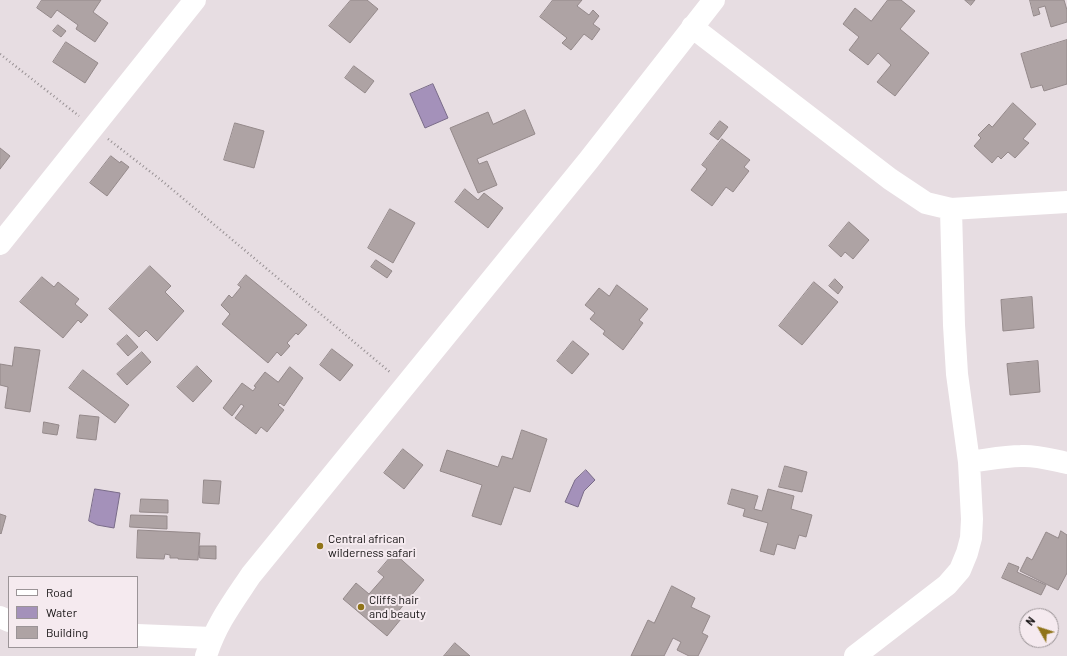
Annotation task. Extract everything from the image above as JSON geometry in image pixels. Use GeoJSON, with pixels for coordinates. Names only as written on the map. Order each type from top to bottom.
{"type":"FeatureCollection","features":[{"type":"Feature","properties":{"kind":"street"},"geometry":{"type":"LineString","coordinates":[[0,244],[195,0]]}},
{"type":"Feature","properties":{"kind":"street"},"geometry":{"type":"LineString","coordinates":[[138,635],[209,647],[221,620],[251,575],[588,161],[714,0]]}},
{"type":"Feature","properties":{"kind":"street"},"geometry":{"type":"LineString","coordinates":[[692,27],[896,183],[926,203],[950,209],[1067,202]]}},
{"type":"Feature","properties":{"kind":"street"},"geometry":{"type":"LineString","coordinates":[[855,656],[947,585],[960,570],[971,538],[972,520],[969,462],[957,374],[950,209]]}},
{"type":"Feature","properties":{"kind":"street"},"geometry":{"type":"LineString","coordinates":[[969,462],[1023,456],[1067,463]]}},
{"type":"Feature","properties":{"kind":"path"},"geometry":{"type":"LineString","coordinates":[[0,54],[161,180],[405,385]]}},
{"type":"Feature","properties":{"kind":"water"},"geometry":{"type":"Polygon","coordinates":[[[433,84],[448,118],[425,128],[410,94],[433,84]]]}},
{"type":"Feature","properties":{"kind":"water"},"geometry":{"type":"Polygon","coordinates":[[[586,470],[595,480],[584,491],[578,507],[565,502],[575,480],[586,470]]]}},
{"type":"Feature","properties":{"kind":"water"},"geometry":{"type":"Polygon","coordinates":[[[95,489],[120,493],[114,528],[97,525],[89,521],[95,489]]]}},
{"type":"Feature","properties":{"kind":"building"},"geometry":{"type":"Polygon","coordinates":[[[42,0],[101,0],[93,12],[108,23],[95,42],[76,29],[78,25],[57,10],[51,18],[37,8],[42,0]]]}},
{"type":"Feature","properties":{"kind":"building"},"geometry":{"type":"Polygon","coordinates":[[[351,0],[367,0],[378,9],[350,43],[329,26],[351,0]]]}},
{"type":"Feature","properties":{"kind":"building"},"geometry":{"type":"Polygon","coordinates":[[[553,0],[582,0],[577,6],[589,15],[593,10],[599,16],[593,24],[600,29],[592,40],[584,34],[571,50],[562,43],[567,38],[540,17],[553,0]]]}},
{"type":"Feature","properties":{"kind":"building"},"geometry":{"type":"Polygon","coordinates":[[[888,0],[901,0],[915,11],[900,29],[929,53],[895,96],[877,82],[891,65],[878,53],[868,65],[849,50],[859,37],[843,24],[855,8],[871,21],[888,0]]]}},
{"type":"Feature","properties":{"kind":"building"},"geometry":{"type":"Polygon","coordinates":[[[965,0],[975,0],[971,5],[965,0]]]}},
{"type":"Feature","properties":{"kind":"building"},"geometry":{"type":"Polygon","coordinates":[[[1030,0],[1064,0],[1067,10],[1067,22],[1051,27],[1045,6],[1038,8],[1040,14],[1034,16],[1030,0]]]}},
{"type":"Feature","properties":{"kind":"building"},"geometry":{"type":"Polygon","coordinates":[[[58,25],[66,31],[61,37],[53,31],[58,25]]]}},
{"type":"Feature","properties":{"kind":"building"},"geometry":{"type":"Polygon","coordinates":[[[1067,40],[1067,84],[1044,91],[1042,85],[1031,88],[1021,54],[1067,40]]]}},
{"type":"Feature","properties":{"kind":"building"},"geometry":{"type":"Polygon","coordinates":[[[66,42],[98,63],[85,83],[53,62],[66,42]]]}},
{"type":"Feature","properties":{"kind":"building"},"geometry":{"type":"Polygon","coordinates":[[[354,66],[374,81],[365,93],[345,78],[354,66]]]}},
{"type":"Feature","properties":{"kind":"building"},"geometry":{"type":"Polygon","coordinates":[[[1013,103],[1036,124],[1023,139],[1029,143],[1015,158],[1008,152],[1001,159],[998,156],[992,163],[974,146],[981,138],[978,135],[989,124],[992,127],[1013,103]]]}},
{"type":"Feature","properties":{"kind":"building"},"geometry":{"type":"Polygon","coordinates":[[[525,110],[535,134],[477,159],[479,164],[487,161],[497,185],[478,193],[450,128],[488,112],[493,124],[525,110]]]}},
{"type":"Feature","properties":{"kind":"building"},"geometry":{"type":"Polygon","coordinates":[[[720,121],[728,127],[718,140],[710,134],[720,121]]]}},
{"type":"Feature","properties":{"kind":"building"},"geometry":{"type":"Polygon","coordinates":[[[235,123],[264,131],[254,168],[224,160],[235,123]]]}},
{"type":"Feature","properties":{"kind":"building"},"geometry":{"type":"Polygon","coordinates":[[[722,139],[750,160],[744,167],[749,171],[733,192],[726,187],[712,206],[691,190],[707,169],[702,165],[722,139]]]}},
{"type":"Feature","properties":{"kind":"building"},"geometry":{"type":"Polygon","coordinates":[[[0,148],[10,156],[0,169],[0,148]]]}},
{"type":"Feature","properties":{"kind":"building"},"geometry":{"type":"Polygon","coordinates":[[[111,156],[120,163],[121,161],[129,167],[107,196],[90,183],[111,156]]]}},
{"type":"Feature","properties":{"kind":"building"},"geometry":{"type":"Polygon","coordinates":[[[465,189],[478,200],[484,193],[503,208],[488,228],[455,202],[465,189]]]}},
{"type":"Feature","properties":{"kind":"building"},"geometry":{"type":"Polygon","coordinates":[[[390,209],[415,223],[393,263],[368,248],[390,209]]]}},
{"type":"Feature","properties":{"kind":"building"},"geometry":{"type":"Polygon","coordinates":[[[849,222],[869,240],[853,259],[845,252],[841,257],[829,246],[849,222]]]}},
{"type":"Feature","properties":{"kind":"building"},"geometry":{"type":"Polygon","coordinates":[[[376,260],[392,271],[387,278],[371,267],[376,260]]]}},
{"type":"Feature","properties":{"kind":"building"},"geometry":{"type":"Polygon","coordinates":[[[150,266],[171,286],[165,292],[184,311],[157,341],[146,330],[139,337],[109,309],[150,266]]]}},
{"type":"Feature","properties":{"kind":"building"},"geometry":{"type":"Polygon","coordinates":[[[246,275],[307,325],[298,335],[296,333],[287,343],[290,346],[281,356],[277,352],[268,363],[222,324],[230,314],[221,305],[229,295],[232,298],[241,287],[238,285],[246,275]]]}},
{"type":"Feature","properties":{"kind":"building"},"geometry":{"type":"Polygon","coordinates":[[[42,277],[54,287],[58,282],[79,299],[75,304],[88,315],[81,323],[78,320],[63,338],[20,302],[42,277]]]}},
{"type":"Feature","properties":{"kind":"building"},"geometry":{"type":"Polygon","coordinates":[[[835,279],[843,287],[838,294],[829,286],[835,279]]]}},
{"type":"Feature","properties":{"kind":"building"},"geometry":{"type":"Polygon","coordinates":[[[814,282],[838,302],[802,345],[779,326],[814,282]]]}},
{"type":"Feature","properties":{"kind":"building"},"geometry":{"type":"Polygon","coordinates":[[[617,285],[648,309],[639,320],[643,323],[623,350],[603,334],[605,331],[590,319],[595,313],[585,305],[599,288],[609,296],[617,285]]]}},
{"type":"Feature","properties":{"kind":"building"},"geometry":{"type":"Polygon","coordinates":[[[1032,297],[1034,328],[1003,331],[1001,300],[1032,297]]]}},
{"type":"Feature","properties":{"kind":"building"},"geometry":{"type":"Polygon","coordinates":[[[127,335],[138,347],[128,356],[117,344],[127,335]]]}},
{"type":"Feature","properties":{"kind":"building"},"geometry":{"type":"Polygon","coordinates":[[[573,341],[589,354],[572,374],[557,361],[573,341]]]}},
{"type":"Feature","properties":{"kind":"building"},"geometry":{"type":"Polygon","coordinates":[[[15,347],[40,350],[30,412],[5,408],[8,387],[0,385],[0,364],[12,366],[15,347]]]}},
{"type":"Feature","properties":{"kind":"building"},"geometry":{"type":"Polygon","coordinates":[[[332,349],[353,365],[340,381],[320,365],[332,349]]]}},
{"type":"Feature","properties":{"kind":"building"},"geometry":{"type":"Polygon","coordinates":[[[142,352],[151,362],[127,385],[117,374],[142,352]]]}},
{"type":"Feature","properties":{"kind":"building"},"geometry":{"type":"Polygon","coordinates":[[[1038,361],[1040,392],[1010,395],[1007,364],[1038,361]]]}},
{"type":"Feature","properties":{"kind":"building"},"geometry":{"type":"Polygon","coordinates":[[[197,366],[212,381],[193,402],[177,387],[197,366]]]}},
{"type":"Feature","properties":{"kind":"building"},"geometry":{"type":"Polygon","coordinates":[[[290,367],[303,378],[284,406],[280,403],[278,405],[284,410],[267,432],[261,427],[256,434],[235,418],[244,406],[241,404],[232,416],[223,408],[242,383],[253,391],[256,387],[254,386],[265,372],[278,382],[290,367]]]}},
{"type":"Feature","properties":{"kind":"building"},"geometry":{"type":"Polygon","coordinates":[[[83,370],[129,405],[115,423],[69,388],[83,370]]]}},
{"type":"Feature","properties":{"kind":"building"},"geometry":{"type":"Polygon","coordinates":[[[80,415],[99,417],[96,440],[77,438],[80,415]]]}},
{"type":"Feature","properties":{"kind":"building"},"geometry":{"type":"Polygon","coordinates":[[[44,422],[59,425],[57,435],[43,433],[44,422]]]}},
{"type":"Feature","properties":{"kind":"building"},"geometry":{"type":"Polygon","coordinates":[[[522,430],[547,439],[530,492],[514,487],[501,525],[472,516],[482,485],[440,471],[447,450],[498,467],[502,456],[512,459],[522,430]]]}},
{"type":"Feature","properties":{"kind":"building"},"geometry":{"type":"Polygon","coordinates":[[[403,449],[423,465],[404,489],[384,473],[403,449]]]}},
{"type":"Feature","properties":{"kind":"building"},"geometry":{"type":"Polygon","coordinates":[[[785,466],[807,472],[802,492],[779,487],[785,466]]]}},
{"type":"Feature","properties":{"kind":"building"},"geometry":{"type":"Polygon","coordinates":[[[204,480],[221,481],[219,504],[203,503],[204,480]]]}},
{"type":"Feature","properties":{"kind":"building"},"geometry":{"type":"Polygon","coordinates":[[[732,489],[758,496],[754,509],[762,511],[768,489],[794,496],[791,509],[812,515],[806,537],[799,535],[795,549],[777,544],[774,555],[760,551],[768,523],[743,516],[745,509],[728,504],[732,489]]]}},
{"type":"Feature","properties":{"kind":"building"},"geometry":{"type":"Polygon","coordinates":[[[141,499],[168,500],[168,513],[140,512],[141,499]]]}},
{"type":"Feature","properties":{"kind":"building"},"geometry":{"type":"Polygon","coordinates":[[[0,514],[6,516],[1,534],[0,533],[0,514]]]}},
{"type":"Feature","properties":{"kind":"building"},"geometry":{"type":"Polygon","coordinates":[[[131,515],[167,516],[167,529],[130,527],[131,515]]]}},
{"type":"Feature","properties":{"kind":"building"},"geometry":{"type":"Polygon","coordinates":[[[138,530],[200,533],[198,560],[170,558],[170,555],[165,554],[164,559],[137,558],[138,530]]]}},
{"type":"Feature","properties":{"kind":"building"},"geometry":{"type":"Polygon","coordinates":[[[1061,531],[1067,535],[1067,573],[1058,590],[1020,571],[1027,557],[1032,560],[1046,532],[1058,538],[1061,531]]]}},
{"type":"Feature","properties":{"kind":"building"},"geometry":{"type":"Polygon","coordinates":[[[200,546],[216,546],[216,559],[200,558],[200,546]]]}},
{"type":"Feature","properties":{"kind":"building"},"geometry":{"type":"Polygon","coordinates":[[[394,553],[424,580],[396,614],[401,619],[387,636],[343,599],[356,583],[369,594],[384,577],[378,572],[394,553]]]}},
{"type":"Feature","properties":{"kind":"building"},"geometry":{"type":"Polygon","coordinates":[[[1009,563],[1019,567],[1017,572],[1046,585],[1041,595],[1002,578],[1009,563]]]}},
{"type":"Feature","properties":{"kind":"building"},"geometry":{"type":"Polygon","coordinates":[[[672,586],[695,598],[691,607],[710,616],[702,633],[708,636],[698,656],[689,656],[677,650],[681,642],[673,638],[664,656],[631,656],[648,620],[654,623],[672,586]]]}},
{"type":"Feature","properties":{"kind":"building"},"geometry":{"type":"Polygon","coordinates":[[[455,643],[470,656],[444,656],[455,643]]]}},
{"type":"Feature","properties":{"kind":"place","name":"Central african wilderness safari"},"geometry":{"type":"Point","coordinates":[320,546]}},
{"type":"Feature","properties":{"kind":"place","name":"Cliffs hair and beauty"},"geometry":{"type":"Point","coordinates":[361,607]}}]}
